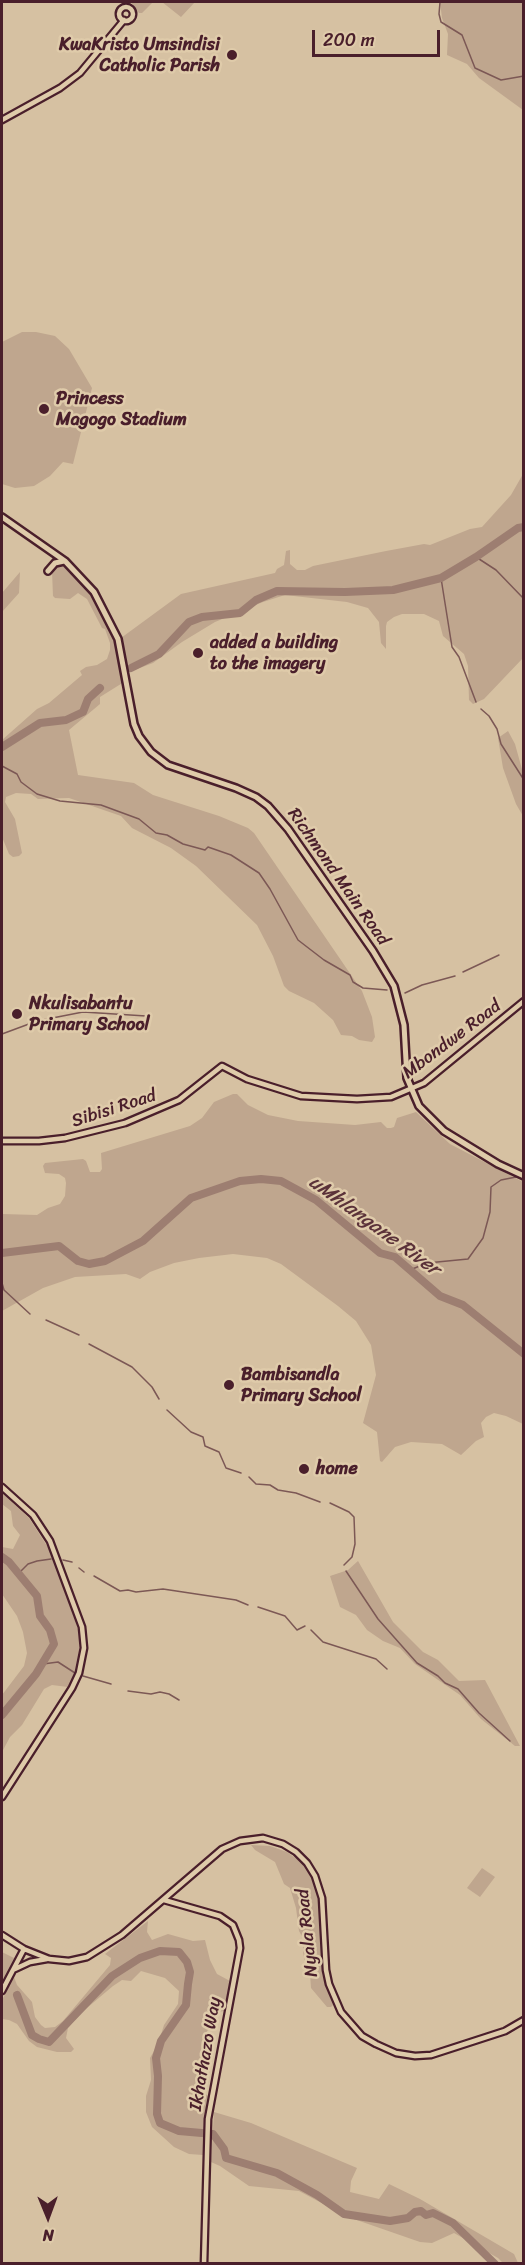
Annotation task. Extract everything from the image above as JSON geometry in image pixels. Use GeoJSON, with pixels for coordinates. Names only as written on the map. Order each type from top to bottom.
{"type":"FeatureCollection","features":[{"type":"Feature","properties":{"kind":"main road","name":"Richmond Main Road"},"geometry":{"type":"LineString","coordinates":[[2,517],[65,561],[94,592],[114,629],[123,661],[134,724],[146,746],[156,758],[168,765],[256,797],[268,806],[288,829],[384,967],[394,986],[401,1005],[407,1078],[411,1090]]}},
{"type":"Feature","properties":{"kind":"main road"},"geometry":{"type":"LineString","coordinates":[[48,571],[54,563],[65,561]]}},
{"type":"Feature","properties":{"kind":"main road"},"geometry":{"type":"LineString","coordinates":[[411,1090],[419,1106],[444,1131],[498,1164],[524,1176]]}},
{"type":"Feature","properties":{"kind":"street"},"geometry":{"type":"LineString","coordinates":[[2,120],[60,88],[80,73],[111,37],[125,2],[132,16],[117,26]]}},
{"type":"Feature","properties":{"kind":"street"},"geometry":{"type":"LineString","coordinates":[[121,9],[129,8]]}},
{"type":"Feature","properties":{"kind":"street"},"geometry":{"type":"LineString","coordinates":[[119,16],[124,21]]}},
{"type":"Feature","properties":{"kind":"street","name":"Mbondwe Road"},"geometry":{"type":"LineString","coordinates":[[222,1066],[247,1079],[301,1096],[375,1099],[392,1097],[411,1090],[432,1077],[524,1001]]}},
{"type":"Feature","properties":{"kind":"street","name":"Sibisi Road"},"geometry":{"type":"LineString","coordinates":[[2,1141],[65,1138],[125,1123],[179,1100],[222,1066]]}},
{"type":"Feature","properties":{"kind":"street"},"geometry":{"type":"LineString","coordinates":[[2,1487],[33,1515],[50,1541],[82,1627],[84,1648],[81,1668],[74,1684],[2,1797]]}},
{"type":"Feature","properties":{"kind":"street","name":"Nyala Road"},"geometry":{"type":"LineString","coordinates":[[2,1935],[24,1949],[49,1959],[74,1961],[99,1952],[164,1900],[205,1862],[228,1846],[250,1839],[273,1840],[296,1852],[307,1863],[316,1878],[322,1898],[328,1984],[341,2012],[363,2036],[396,2053],[431,2055],[505,2031],[524,2020]]}},
{"type":"Feature","properties":{"kind":"street","name":"Ikhathazo Way"},"geometry":{"type":"LineString","coordinates":[[164,1900],[224,1918],[233,1926],[240,1948],[207,2128],[204,2264]]}},
{"type":"Feature","properties":{"kind":"street"},"geometry":{"type":"LineString","coordinates":[[2,1991],[24,1949]]}},
{"type":"Feature","properties":{"kind":"street"},"geometry":{"type":"LineString","coordinates":[[13,1970],[30,1962],[49,1959]]}},
{"type":"Feature","properties":{"kind":"shaded area"},"geometry":{"type":"Polygon","coordinates":[[[131,2],[153,2],[142,13],[139,13],[131,2]]]}},
{"type":"Feature","properties":{"kind":"shaded area"},"geometry":{"type":"Polygon","coordinates":[[[162,2],[195,2],[181,17],[162,2]]]}},
{"type":"Feature","properties":{"kind":"shaded area"},"geometry":{"type":"Polygon","coordinates":[[[440,2],[523,2],[523,110],[479,78],[467,64],[447,55],[448,34],[442,18],[440,2]]]}},
{"type":"Feature","properties":{"kind":"shaded area","name":"Princess Magogo Stadium"},"geometry":{"type":"Polygon","coordinates":[[[22,332],[55,336],[69,349],[92,388],[73,464],[63,462],[50,476],[34,486],[15,488],[2,484],[2,342],[22,332]]]}},
{"type":"Feature","properties":{"kind":"shaded area"},"geometry":{"type":"Polygon","coordinates":[[[523,474],[523,658],[484,699],[473,704],[469,700],[468,666],[464,654],[443,636],[439,621],[424,614],[402,614],[394,617],[387,622],[386,626],[386,649],[381,643],[379,622],[368,608],[347,602],[285,595],[215,622],[153,663],[129,672],[121,638],[181,594],[275,573],[284,565],[286,551],[290,550],[290,564],[297,570],[305,570],[313,566],[386,551],[424,544],[430,545],[470,529],[482,527],[511,495],[523,474]]]}},
{"type":"Feature","properties":{"kind":"shaded area"},"geometry":{"type":"Polygon","coordinates":[[[62,564],[83,584],[101,610],[117,648],[124,682],[100,697],[100,704],[69,730],[78,775],[134,783],[153,795],[219,816],[248,828],[254,833],[362,991],[372,1017],[375,1037],[372,1042],[341,1035],[333,1020],[314,1003],[289,991],[284,986],[273,956],[257,925],[196,866],[171,848],[132,828],[121,816],[69,798],[38,799],[31,794],[16,793],[6,797],[5,802],[15,819],[22,853],[13,857],[9,854],[2,837],[2,740],[37,709],[49,703],[82,675],[80,671],[107,659],[110,650],[105,629],[102,628],[87,599],[78,593],[70,599],[53,596],[52,571],[54,566],[62,564]]]}},
{"type":"Feature","properties":{"kind":"shaded area"},"geometry":{"type":"Polygon","coordinates":[[[20,572],[19,593],[2,612],[2,593],[20,572]]]}},
{"type":"Feature","properties":{"kind":"shaded area"},"geometry":{"type":"Polygon","coordinates":[[[508,731],[515,744],[523,773],[523,816],[516,804],[503,768],[498,738],[508,731]]]}},
{"type":"Feature","properties":{"kind":"shaded area"},"geometry":{"type":"Polygon","coordinates":[[[237,1094],[248,1105],[268,1115],[298,1121],[355,1125],[381,1122],[387,1128],[391,1128],[394,1127],[397,1118],[416,1112],[450,1144],[523,1182],[523,1424],[494,1413],[481,1423],[484,1437],[461,1455],[442,1444],[411,1442],[395,1447],[382,1462],[380,1461],[377,1432],[363,1423],[376,1375],[371,1345],[356,1321],[281,1264],[267,1258],[233,1254],[199,1258],[174,1263],[150,1272],[140,1279],[126,1274],[75,1277],[43,1288],[2,1311],[2,1214],[37,1215],[60,1204],[65,1196],[65,1178],[59,1174],[45,1173],[43,1166],[45,1163],[83,1159],[90,1172],[100,1172],[102,1169],[101,1153],[190,1126],[202,1118],[214,1102],[237,1094]]]}},
{"type":"Feature","properties":{"kind":"shaded area"},"geometry":{"type":"Polygon","coordinates":[[[2,1493],[29,1518],[51,1552],[78,1629],[80,1647],[76,1671],[68,1687],[52,1685],[44,1689],[2,1752],[2,1695],[24,1666],[27,1653],[17,1616],[2,1594],[2,1547],[13,1549],[20,1535],[13,1526],[11,1511],[2,1504],[2,1493]]]}},
{"type":"Feature","properties":{"kind":"shaded area"},"geometry":{"type":"Polygon","coordinates":[[[358,1561],[393,1622],[423,1652],[438,1660],[459,1681],[485,1680],[520,1746],[515,1746],[481,1719],[460,1695],[415,1664],[400,1648],[383,1641],[367,1630],[356,1615],[340,1607],[330,1576],[348,1570],[358,1561]]]}},
{"type":"Feature","properties":{"kind":"shaded area"},"geometry":{"type":"Polygon","coordinates":[[[251,1845],[270,1846],[287,1852],[301,1862],[312,1877],[319,1899],[322,1974],[333,2005],[331,2007],[327,2007],[311,1988],[310,1974],[303,1952],[303,1938],[299,1931],[290,1888],[284,1884],[275,1862],[251,1845]]]}},
{"type":"Feature","properties":{"kind":"shaded area"},"geometry":{"type":"Polygon","coordinates":[[[482,1868],[495,1877],[480,1897],[467,1888],[482,1868]]]}},
{"type":"Feature","properties":{"kind":"shaded area"},"geometry":{"type":"Polygon","coordinates":[[[148,1921],[147,1932],[152,1940],[168,1934],[193,1941],[205,1940],[210,1960],[217,1974],[230,1981],[224,2011],[218,2012],[212,2018],[202,2046],[199,2084],[200,2089],[208,2096],[204,2119],[203,2155],[189,2154],[174,2147],[152,2127],[146,2112],[146,2096],[151,2080],[150,2058],[158,2044],[164,2025],[178,2004],[179,1991],[165,1978],[141,1971],[131,1981],[122,1980],[113,1986],[81,2013],[68,2028],[66,2038],[74,2049],[71,2052],[57,2052],[37,2047],[29,2041],[17,2024],[2,2019],[2,2000],[14,1977],[17,1985],[32,2002],[35,2017],[41,2025],[45,2028],[55,2027],[63,2021],[110,1965],[111,1958],[105,1954],[148,1921]]]}},
{"type":"Feature","properties":{"kind":"shaded area"},"geometry":{"type":"Polygon","coordinates":[[[2,1952],[14,1958],[2,1981],[2,1952]]]}},
{"type":"Feature","properties":{"kind":"shaded area"},"geometry":{"type":"Polygon","coordinates":[[[214,2112],[251,2123],[357,2168],[351,2181],[350,2192],[379,2199],[389,2184],[420,2199],[514,2254],[518,2263],[503,2263],[454,2233],[432,2243],[420,2242],[348,2217],[299,2191],[249,2186],[211,2162],[214,2112]]]}},
{"type":"Feature","properties":{"kind":"waterway"},"geometry":{"type":"LineString","coordinates":[[440,2],[441,22],[462,35],[475,68],[501,80],[524,76]]}},
{"type":"Feature","properties":{"kind":"waterway"},"geometry":{"type":"LineString","coordinates":[[131,668],[159,654],[189,622],[202,617],[240,613],[256,600],[277,591],[393,590],[441,578],[518,528],[524,527]]}},
{"type":"Feature","properties":{"kind":"waterway"},"geometry":{"type":"LineString","coordinates":[[476,557],[496,570],[524,599]]}},
{"type":"Feature","properties":{"kind":"waterway"},"geometry":{"type":"LineString","coordinates":[[441,578],[452,647],[459,657],[476,702]]}},
{"type":"Feature","properties":{"kind":"waterway"},"geometry":{"type":"LineString","coordinates":[[2,747],[40,723],[66,720],[83,712],[88,699],[100,688]]}},
{"type":"Feature","properties":{"kind":"waterway"},"geometry":{"type":"LineString","coordinates":[[481,709],[489,716],[497,729],[501,744],[524,780]]}},
{"type":"Feature","properties":{"kind":"waterway"},"geometry":{"type":"LineString","coordinates":[[2,766],[17,774],[21,782],[37,794],[60,801],[101,805],[139,819],[156,833],[167,835],[183,844],[205,850],[208,847],[231,855],[259,873],[298,940],[324,960],[350,975],[353,982],[363,988],[387,990]]}},
{"type":"Feature","properties":{"kind":"waterway"},"geometry":{"type":"LineString","coordinates":[[463,972],[499,955]]}},
{"type":"Feature","properties":{"kind":"waterway"},"geometry":{"type":"LineString","coordinates":[[405,993],[422,985],[455,976]]}},
{"type":"Feature","properties":{"kind":"waterway"},"geometry":{"type":"LineString","coordinates":[[2,1034],[37,1021],[83,1012],[146,1016]]}},
{"type":"Feature","properties":{"kind":"waterway"},"geometry":{"type":"LineString","coordinates":[[406,1267],[410,1270],[427,1263],[468,1259],[483,1238],[490,1212],[491,1187],[501,1180],[516,1177]]}},
{"type":"Feature","properties":{"kind":"waterway","name":"uMhlangane River"},"geometry":{"type":"LineString","coordinates":[[2,1253],[59,1246],[78,1261],[89,1264],[105,1261],[143,1241],[191,1198],[240,1181],[261,1179],[281,1181],[316,1200],[380,1253],[395,1257],[440,1296],[463,1305],[524,1354]]}},
{"type":"Feature","properties":{"kind":"waterway"},"geometry":{"type":"LineString","coordinates":[[2,1283],[4,1290],[30,1314]]}},
{"type":"Feature","properties":{"kind":"waterway"},"geometry":{"type":"LineString","coordinates":[[46,1320],[79,1335]]}},
{"type":"Feature","properties":{"kind":"waterway"},"geometry":{"type":"LineString","coordinates":[[89,1344],[132,1367],[152,1387],[159,1399]]}},
{"type":"Feature","properties":{"kind":"waterway"},"geometry":{"type":"LineString","coordinates":[[167,1410],[191,1432],[203,1437],[205,1446],[219,1452],[226,1468],[241,1473]]}},
{"type":"Feature","properties":{"kind":"waterway"},"geometry":{"type":"LineString","coordinates":[[249,1477],[256,1484],[270,1485],[278,1490],[296,1493],[320,1502]]}},
{"type":"Feature","properties":{"kind":"waterway"},"geometry":{"type":"LineString","coordinates":[[330,1503],[354,1517],[355,1544],[352,1557],[344,1565]]}},
{"type":"Feature","properties":{"kind":"waterway"},"geometry":{"type":"LineString","coordinates":[[2,1557],[9,1562],[37,1596],[40,1616],[50,1630],[54,1644],[36,1674],[2,1715]]}},
{"type":"Feature","properties":{"kind":"waterway"},"geometry":{"type":"LineString","coordinates":[[19,1573],[28,1564],[51,1559]]}},
{"type":"Feature","properties":{"kind":"waterway"},"geometry":{"type":"LineString","coordinates":[[63,1560],[72,1562]]}},
{"type":"Feature","properties":{"kind":"waterway"},"geometry":{"type":"LineString","coordinates":[[79,1568],[84,1572]]}},
{"type":"Feature","properties":{"kind":"waterway"},"geometry":{"type":"LineString","coordinates":[[346,1571],[378,1619],[417,1663],[445,1683],[458,1689],[479,1713],[510,1741]]}},
{"type":"Feature","properties":{"kind":"waterway"},"geometry":{"type":"LineString","coordinates":[[94,1576],[120,1591],[163,1589],[236,1600],[248,1605]]}},
{"type":"Feature","properties":{"kind":"waterway"},"geometry":{"type":"LineString","coordinates":[[258,1607],[285,1616],[297,1630],[305,1626]]}},
{"type":"Feature","properties":{"kind":"waterway"},"geometry":{"type":"LineString","coordinates":[[311,1630],[323,1642],[376,1659],[387,1669]]}},
{"type":"Feature","properties":{"kind":"waterway"},"geometry":{"type":"LineString","coordinates":[[43,1664],[58,1662],[75,1673]]}},
{"type":"Feature","properties":{"kind":"waterway"},"geometry":{"type":"LineString","coordinates":[[83,1676],[111,1684]]}},
{"type":"Feature","properties":{"kind":"waterway"},"geometry":{"type":"LineString","coordinates":[[128,1691],[151,1694],[160,1692],[179,1700]]}},
{"type":"Feature","properties":{"kind":"waterway"},"geometry":{"type":"LineString","coordinates":[[17,1995],[32,2035],[49,2042],[112,1976],[140,1958],[160,1951],[179,1952],[187,1962],[190,1972],[186,2005],[161,2041],[156,2058],[157,2114],[160,2123],[179,2131],[213,2134],[224,2149],[226,2158],[277,2173],[317,2195],[344,2214],[390,2221],[408,2218],[415,2212],[421,2211],[426,2215],[433,2213],[453,2223],[495,2264]]}},
{"type":"Feature","properties":{"kind":"place","name":"KwaKristo Umsindisi Catholic Parish"},"geometry":{"type":"Point","coordinates":[232,55]}},
{"type":"Feature","properties":{"kind":"place","name":"Princess Magogo Stadium"},"geometry":{"type":"Point","coordinates":[44,409]}},
{"type":"Feature","properties":{"kind":"place","name":"added a building to the imagery"},"geometry":{"type":"Point","coordinates":[198,653]}},
{"type":"Feature","properties":{"kind":"place","name":"Nkulisabantu Primary School"},"geometry":{"type":"Point","coordinates":[17,1014]}},
{"type":"Feature","properties":{"kind":"place","name":"Bambisandla Primary School"},"geometry":{"type":"Point","coordinates":[229,1385]}},
{"type":"Feature","properties":{"kind":"place","name":"home"},"geometry":{"type":"Point","coordinates":[304,1469]}}]}
